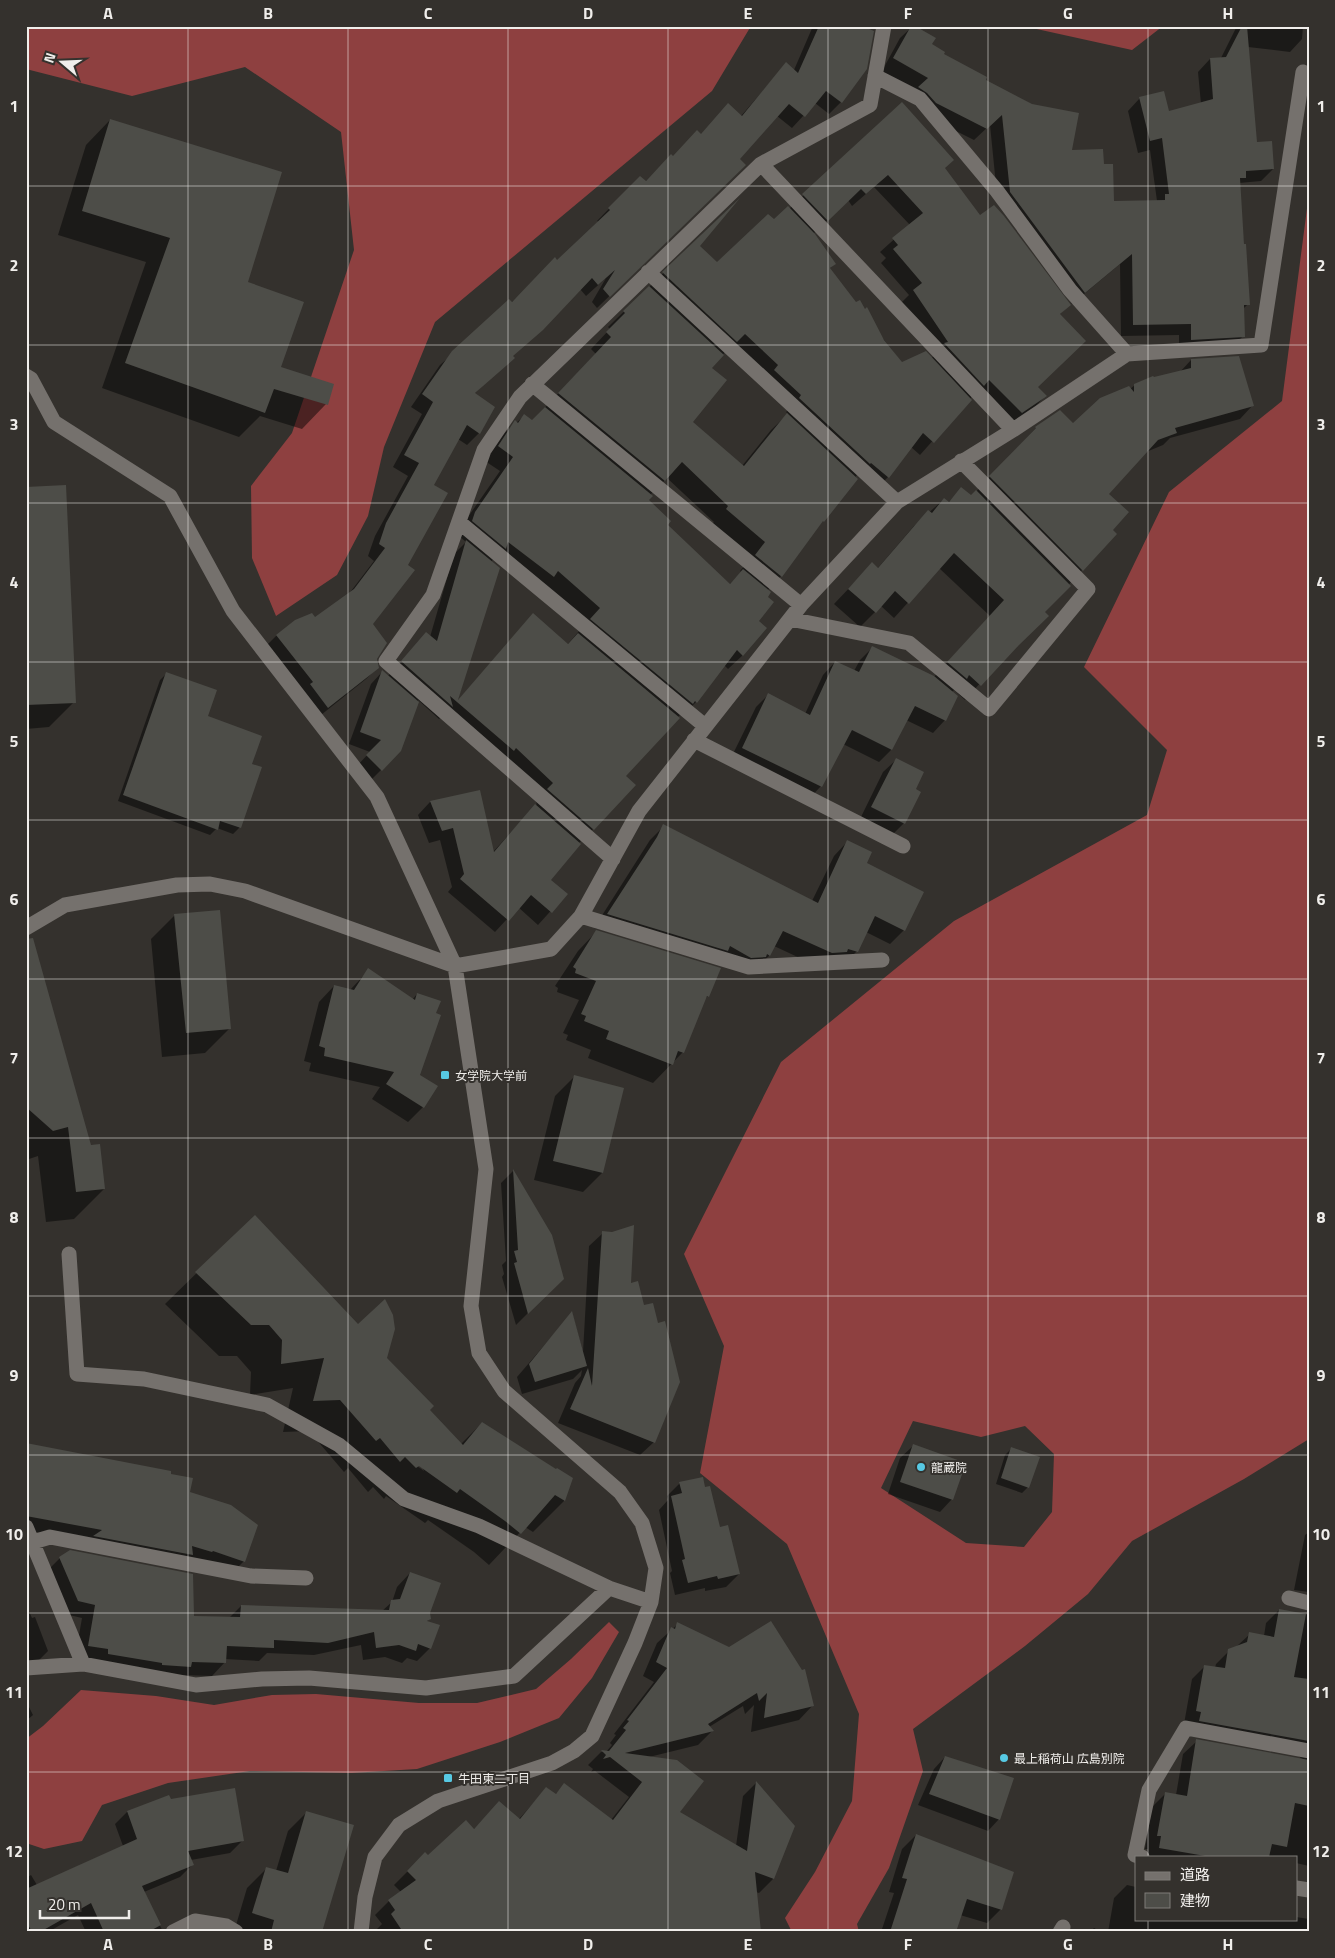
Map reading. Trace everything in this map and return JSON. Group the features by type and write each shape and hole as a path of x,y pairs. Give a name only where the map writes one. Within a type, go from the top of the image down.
{"street":[{"path":"613,859 386,661 433,595 484,450 520,397 761,164 870,105 884,26"},
{"path":"26,928 64,906 177,884 210,884 245,891 455,966 551,949 581,916 638,811 801,605 896,502 1012,430 1127,354 1261,345 1302,72"},
{"path":"875,76 920,99 997,192 1070,290 1127,354"},
{"path":"761,164 1012,430"},
{"path":"648,272 896,502"},
{"path":"26,376 32,379 54,422 170,496 233,611 377,797 455,966 486,1169 471,1306 479,1353 504,1391 620,1492 642,1523 656,1568 651,1602 635,1643 592,1736 574,1751 552,1763 438,1801 399,1825 375,1857 365,1896 362,1932"},
{"path":"532,384 801,605"},
{"path":"790,619 909,643 989,709 1088,589 961,461"},
{"path":"459,522 705,726"},
{"path":"694,740 903,846"},
{"path":"581,916 749,967 882,960"},
{"path":"69,1254 77,1374 144,1380 267,1405 339,1445 404,1499 479,1526 610,1588 651,1602"},
{"path":"26,1527 83,1664"},
{"path":"33,1542 50,1537 250,1576 306,1578"},
{"path":"26,1668 83,1664 196,1685 262,1679 309,1678 426,1688 514,1676 610,1588"},
{"path":"1288,1598 1309,1603"},
{"path":"1138,1856 1135,1855 1149,1790 1186,1728 1309,1751"},
{"path":"173,1932 195,1921 226,1926 236,1932"}],"shaded area":[{"path":"26,26 751,26 712,91 435,322 384,447 368,516 337,575 276,616 252,558 251,486 292,433 354,250 341,132 245,67 132,96 26,69"},
{"path":"1023,26 1163,26 1132,50"},
{"path":"1309,193 1309,1439 1244,1479 1132,1541 1088,1594 1025,1646 913,1729 923,1771 889,1868 857,1924 859,1932 792,1932 785,1918 815,1872 852,1801 859,1714 787,1544 700,1473 724,1346 684,1254 781,1062 954,921 1147,815 1167,750 1084,667 1169,492 1282,401","holes":["913,1421 981,1437 1025,1426 1054,1454 1052,1512 1024,1547 966,1543 881,1488"]},
{"path":"609,1622 619,1632 592,1678 559,1718 500,1742 417,1769 351,1773 250,1771 168,1783 102,1805 82,1841 44,1849 26,1843 26,1739 43,1726 81,1690 156,1696 214,1705 272,1695 316,1694 419,1703 477,1703 536,1689 571,1659"}],"building":[{"path":"819,26 862,26 874,31 867,69 842,103 826,91 805,117 789,104 740,159 746,165 610,297 603,289 615,270 598,285 592,278 543,330 513,356 515,358 475,393 495,407 480,434 467,425 434,485 448,493 408,565 415,570 373,624 387,643 377,659 379,668 328,708 310,684 313,682 276,635 295,620 312,613 315,617 354,589 385,548 379,544 386,523 419,463 404,455 433,402 422,394 452,351 509,299 512,302 555,257 557,260 610,210 608,208 640,176 646,181 697,130 701,134 728,103 742,116 786,62 798,73"},
{"path":"911,26 915,26 936,38 932,44 945,52 944,54 987,77 986,80 1032,104 1079,113 1072,150 1103,149 1104,164 1113,164 1114,201 1165,200 1165,194 1169,194 1162,138 1150,141 1139,97 1164,91 1169,111 1213,99 1210,58 1226,57 1242,26 1247,26 1257,142 1272,141 1274,169 1246,171 1246,178 1240,178 1250,305 1244,305 1245,337 1191,340 1191,324 1133,325 1132,254 1085,293 1010,192 1002,115 987,129 936,103 918,87 928,78 893,58"},
{"path":"902,102 954,160 945,168 980,215 994,205 1004,216 1071,305 1060,314 1086,341 1038,387 1047,396 1022,413 989,380 984,386 944,343 948,342 913,290 922,283 893,249 898,245 892,238 923,213 888,175 866,194 861,189 828,221 802,194"},
{"path":"110,119 282,172 248,282 304,302 281,367 334,384 328,405 274,389 265,413 125,363 170,238 82,211"},
{"path":"740,198 700,246 717,262 768,214 774,219 788,206 815,234 836,264 830,268 856,302 860,300 865,309 867,307 884,340 902,362 926,351 972,400 934,443 923,433 889,478 870,464 799,398 801,395 774,370 778,365 745,334 737,342 662,272"},
{"path":"649,286 724,355 712,368 727,380 693,422 744,466 787,413 858,479 823,521 782,577 755,555 765,542 726,509 728,506 682,462 665,481 558,393 611,337 606,332 625,313 623,311"},
{"path":"1239,356 1254,406 1175,428 1177,433 1158,440 1109,494 1129,512 1113,530 1117,534 1083,571 989,476 1035,427 1060,410 1073,423 1100,398 1129,386 1134,392 1134,384 1153,376 1191,368 1191,359"},
{"path":"545,407 653,496 649,500 671,521 668,525 730,584 743,569 771,592 768,597 774,602 759,621 767,628 743,656 737,650 697,703 695,701 693,704 590,619 600,608 558,571 554,577 508,542 506,549 472,521 475,512 513,457 498,446 515,420 518,423 524,414 532,420"},
{"path":"66,485 76,703 26,705 26,487"},
{"path":"961,487 971,495 976,490 1071,586 1045,612 1049,616 981,686 969,675 967,679 947,662 1004,600 954,553 909,604 895,591 876,613 848,589 872,562 878,568 928,510 932,513 944,498 949,502"},
{"path":"466,540 500,568 458,700 533,613 568,644 578,633 680,718 626,776 636,785 594,830 547,789 553,783 516,748 514,751 450,696 453,707 401,661 426,632 437,641"},
{"path":"872,646 934,676 958,696 946,721 915,706 892,750 852,730 822,787 742,748 768,693 810,715 835,661 859,672"},
{"path":"382,670 419,702 401,751 382,771 366,755 381,740 360,732"},
{"path":"166,672 217,690 208,716 262,736 252,764 262,767 241,828 220,821 218,830 123,795"},
{"path":"896,758 924,772 916,789 921,792 905,824 871,807"},
{"path":"480,790 494,852 535,804 581,844 551,880 568,894 552,913 531,895 509,921 460,879 464,874 453,828 442,831 430,801"},
{"path":"663,824 818,903 847,840 872,852 867,863 924,892 905,931 875,916 858,952 848,949 847,952 832,953 783,931 770,956 767,954 766,957 751,958 730,946 728,951 607,914 657,837"},
{"path":"220,910 231,1029 186,1033 174,914"},
{"path":"596,930 721,968 709,997 707,996 684,1053 678,1051 673,1065 606,1039 609,1031 584,1021 586,1016 581,1014 596,981 575,973 576,969 573,967"},
{"path":"33,938 91,1145 100,1144 105,1189 76,1192 68,1127 53,1131 26,1107 26,939"},
{"path":"368,968 415,1000 417,993 441,1001 436,1013 441,1015 420,1075 438,1086 424,1108 386,1084 394,1072 324,1056 325,1048 319,1046 334,985 354,990"},
{"path":"574,1075 624,1088 603,1173 553,1161"},
{"path":"513,1169 552,1235 564,1279 528,1314 514,1263 517,1262 514,1251 518,1250"},
{"path":"255,1215 358,1324 385,1299 393,1315 395,1329 387,1358 434,1406 430,1410 463,1445 482,1422 573,1478 565,1501 555,1495 521,1534 460,1489 457,1493 419,1466 416,1468 405,1457 400,1462 380,1438 376,1441 340,1400 313,1401 324,1358 281,1364 282,1340 269,1325 251,1325 195,1272"},
{"path":"634,1225 631,1283 638,1281 644,1305 653,1303 658,1323 665,1321 680,1382 655,1443 570,1409 588,1368 592,1386 602,1231 612,1232"},
{"path":"572,1311 587,1366 535,1382 529,1364"},
{"path":"26,1443 171,1471 171,1474 193,1478 190,1492 231,1505 258,1525 245,1562 192,1546 193,1555 93,1536 102,1530 26,1516"},
{"path":"913,1444 966,1463 953,1500 900,1482"},
{"path":"1011,1447 1040,1457 1029,1488 1001,1478"},
{"path":"703,1477 705,1487 710,1486 720,1527 728,1525 740,1574 718,1579 717,1576 688,1583 682,1560 685,1559 671,1496 682,1493 679,1482"},
{"path":"70,1550 193,1574 194,1616 240,1617 241,1605 389,1610 391,1600 400,1599 410,1572 441,1583 430,1613 431,1619 427,1621 440,1625 431,1649 418,1644 416,1651 399,1645 376,1648 374,1632 328,1643 274,1640 274,1648 227,1646 226,1663 192,1662 191,1667 162,1665 162,1663 108,1654 108,1649 88,1646 95,1605 78,1601 59,1557"},
{"path":"1279,1609 1306,1614 1294,1677 1309,1679 1309,1741 1199,1721 1201,1712 1196,1711 1204,1665 1225,1668 1228,1649 1247,1642 1249,1632 1274,1637"},
{"path":"771,1621 802,1670 805,1669 814,1706 764,1718 767,1693 759,1701 757,1693 708,1724 714,1731 625,1753 677,1760 704,1781 680,1812 747,1851 756,1781 795,1826 774,1879 755,1872 761,1932 403,1932 391,1914 395,1910 388,1900 416,1880 407,1871 425,1852 428,1855 466,1820 474,1829 499,1801 520,1819 546,1787 556,1794 564,1783 613,1820 642,1782 610,1757 603,1759 606,1755 601,1750 609,1751 626,1730 623,1728 629,1721 627,1720 667,1668 656,1662 671,1627 675,1629 677,1622 729,1647"},
{"path":"1196,1739 1309,1760 1309,1806 1295,1803 1287,1847 1272,1844 1269,1856 1205,1856 1159,1848 1161,1836 1157,1836 1165,1792 1187,1796"},
{"path":"945,1756 1014,1778 1000,1820 929,1794"},
{"path":"235,1788 244,1841 188,1851 194,1865 142,1886 161,1925 148,1932 104,1932 91,1903 40,1932 32,1932 26,1921 26,1889 137,1839 127,1811 169,1795 171,1799"},
{"path":"306,1811 354,1825 322,1932 271,1932 274,1920 252,1913 266,1867 288,1873"},
{"path":"916,1834 1014,1872 1002,1910 967,1899 956,1932 890,1932 907,1879 902,1878"}],"place":[{"name":"女学院大学前","path":"445,1075"},
{"name":"龍蔵院","path":"921,1467"},
{"name":"最上稲荷山 広島別院","path":"1004,1758"},
{"name":"牛田東二丁目","path":"448,1778"}]}
